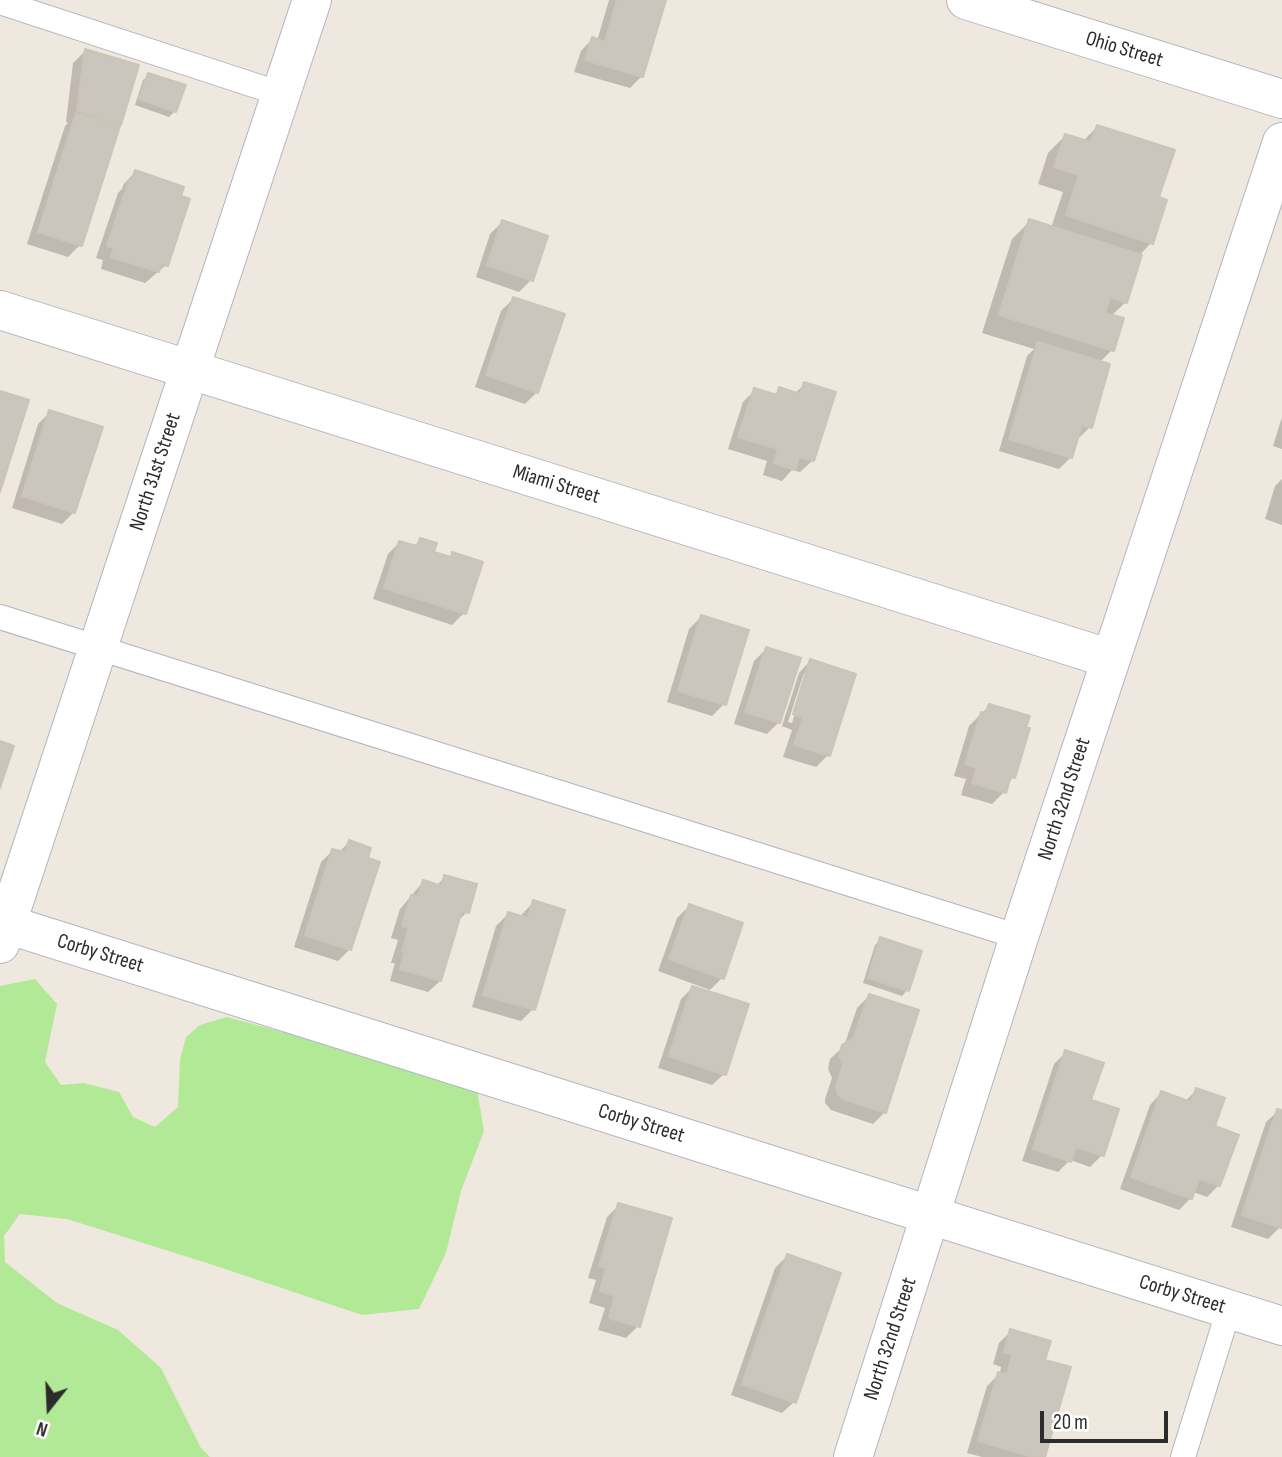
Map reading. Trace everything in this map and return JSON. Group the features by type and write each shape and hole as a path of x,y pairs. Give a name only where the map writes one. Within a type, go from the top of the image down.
{"street":[{"name":"North 31st Street","path":"2,930 99,648 312,0"},
{"name":"Ohio Street","path":"966,0 1282,99"},
{"name":"North 32nd Street","path":"853,1457 1020,937 1282,142"},
{"name":"Miami Street","path":"0,310 1111,659"},
{"name":"Corby Street","path":"2,930 1282,1326"}],"lane":[{"path":"0,2 281,93"},
{"path":"0,617 1020,937"},
{"path":"1183,1457 1229,1310"}],"green space":[{"path":"35,979 57,1004 45,1062 61,1085 84,1083 119,1092 133,1117 155,1127 178,1107 180,1060 186,1037 200,1025 227,1017 476,1084 484,1131 461,1191 446,1253 419,1309 362,1315 67,1219 20,1214 4,1236 5,1262 57,1303 118,1330 161,1368 201,1448 210,1457 0,1457 0,986"}],"building":[{"path":"617,0 666,0 643,77 585,60 592,37 605,42"},
{"path":"85,49 139,65 121,125 77,110"},
{"path":"148,73 186,85 176,112 139,99"},
{"path":"76,113 120,126 82,246 38,232"},
{"path":"1097,125 1175,150 1159,197 1167,200 1153,244 1066,215 1079,175 1054,167 1065,134 1091,142"},
{"path":"135,170 184,187 181,196 190,199 168,266 161,264 159,272 111,257 114,248 107,246 129,180 132,180"},
{"path":"1029,219 1142,255 1127,303 1110,297 1105,313 1124,318 1114,351 999,315"},
{"path":"502,220 548,236 533,281 487,265"},
{"path":"513,297 565,314 538,393 486,375"},
{"path":"1038,342 1110,364 1092,428 1082,425 1072,458 1009,439"},
{"path":"804,382 836,392 814,461 799,457 795,470 774,463 778,449 738,437 754,388 777,395 779,387 800,394"},
{"path":"0,391 29,400 0,492"},
{"path":"49,410 103,427 75,513 22,496"},
{"path":"420,538 437,543 434,552 451,557 452,552 483,562 466,614 384,588 399,541 417,546"},
{"path":"701,615 749,630 726,705 678,691"},
{"path":"766,647 801,658 780,723 745,712"},
{"path":"810,659 856,674 830,756 794,745 803,718 793,714"},
{"path":"989,704 1030,716 1026,728 1030,728 1015,778 1011,776 1006,793 972,783 977,768 965,764 981,712 985,714"},
{"path":"0,741 14,746 0,788"},
{"path":"349,840 371,848 368,858 380,862 351,950 305,935 332,849 345,852"},
{"path":"444,875 477,884 469,913 462,911 441,981 400,969 409,928 402,926 411,895 418,896 423,880 442,886"},
{"path":"533,900 565,910 535,1010 483,995 508,912 528,918"},
{"path":"689,904 743,923 724,979 669,959"},
{"path":"880,937 922,951 909,991 868,978"},
{"path":"692,986 749,1004 726,1075 669,1056"},
{"path":"869,994 919,1010 886,1113 843,1099 836,1086 843,1065 839,1056 842,1045 853,1039"},
{"path":"1065,1050 1104,1063 1091,1100 1119,1109 1104,1156 1076,1147 1071,1162 1033,1149"},
{"path":"1196,1088 1225,1098 1215,1126 1239,1135 1220,1186 1199,1179 1192,1199 1131,1177 1161,1091 1191,1102"},
{"path":"1277,1109 1282,1110 1282,1228 1242,1215"},
{"path":"618,1203 672,1218 640,1327 609,1318 615,1296 600,1291 606,1268 599,1266"},
{"path":"787,1254 841,1273 796,1403 742,1384"},
{"path":"1010,1329 1051,1341 1045,1360 1071,1367 1045,1457 1033,1457 978,1441 998,1372 1007,1374 1012,1355 1004,1352"}]}
